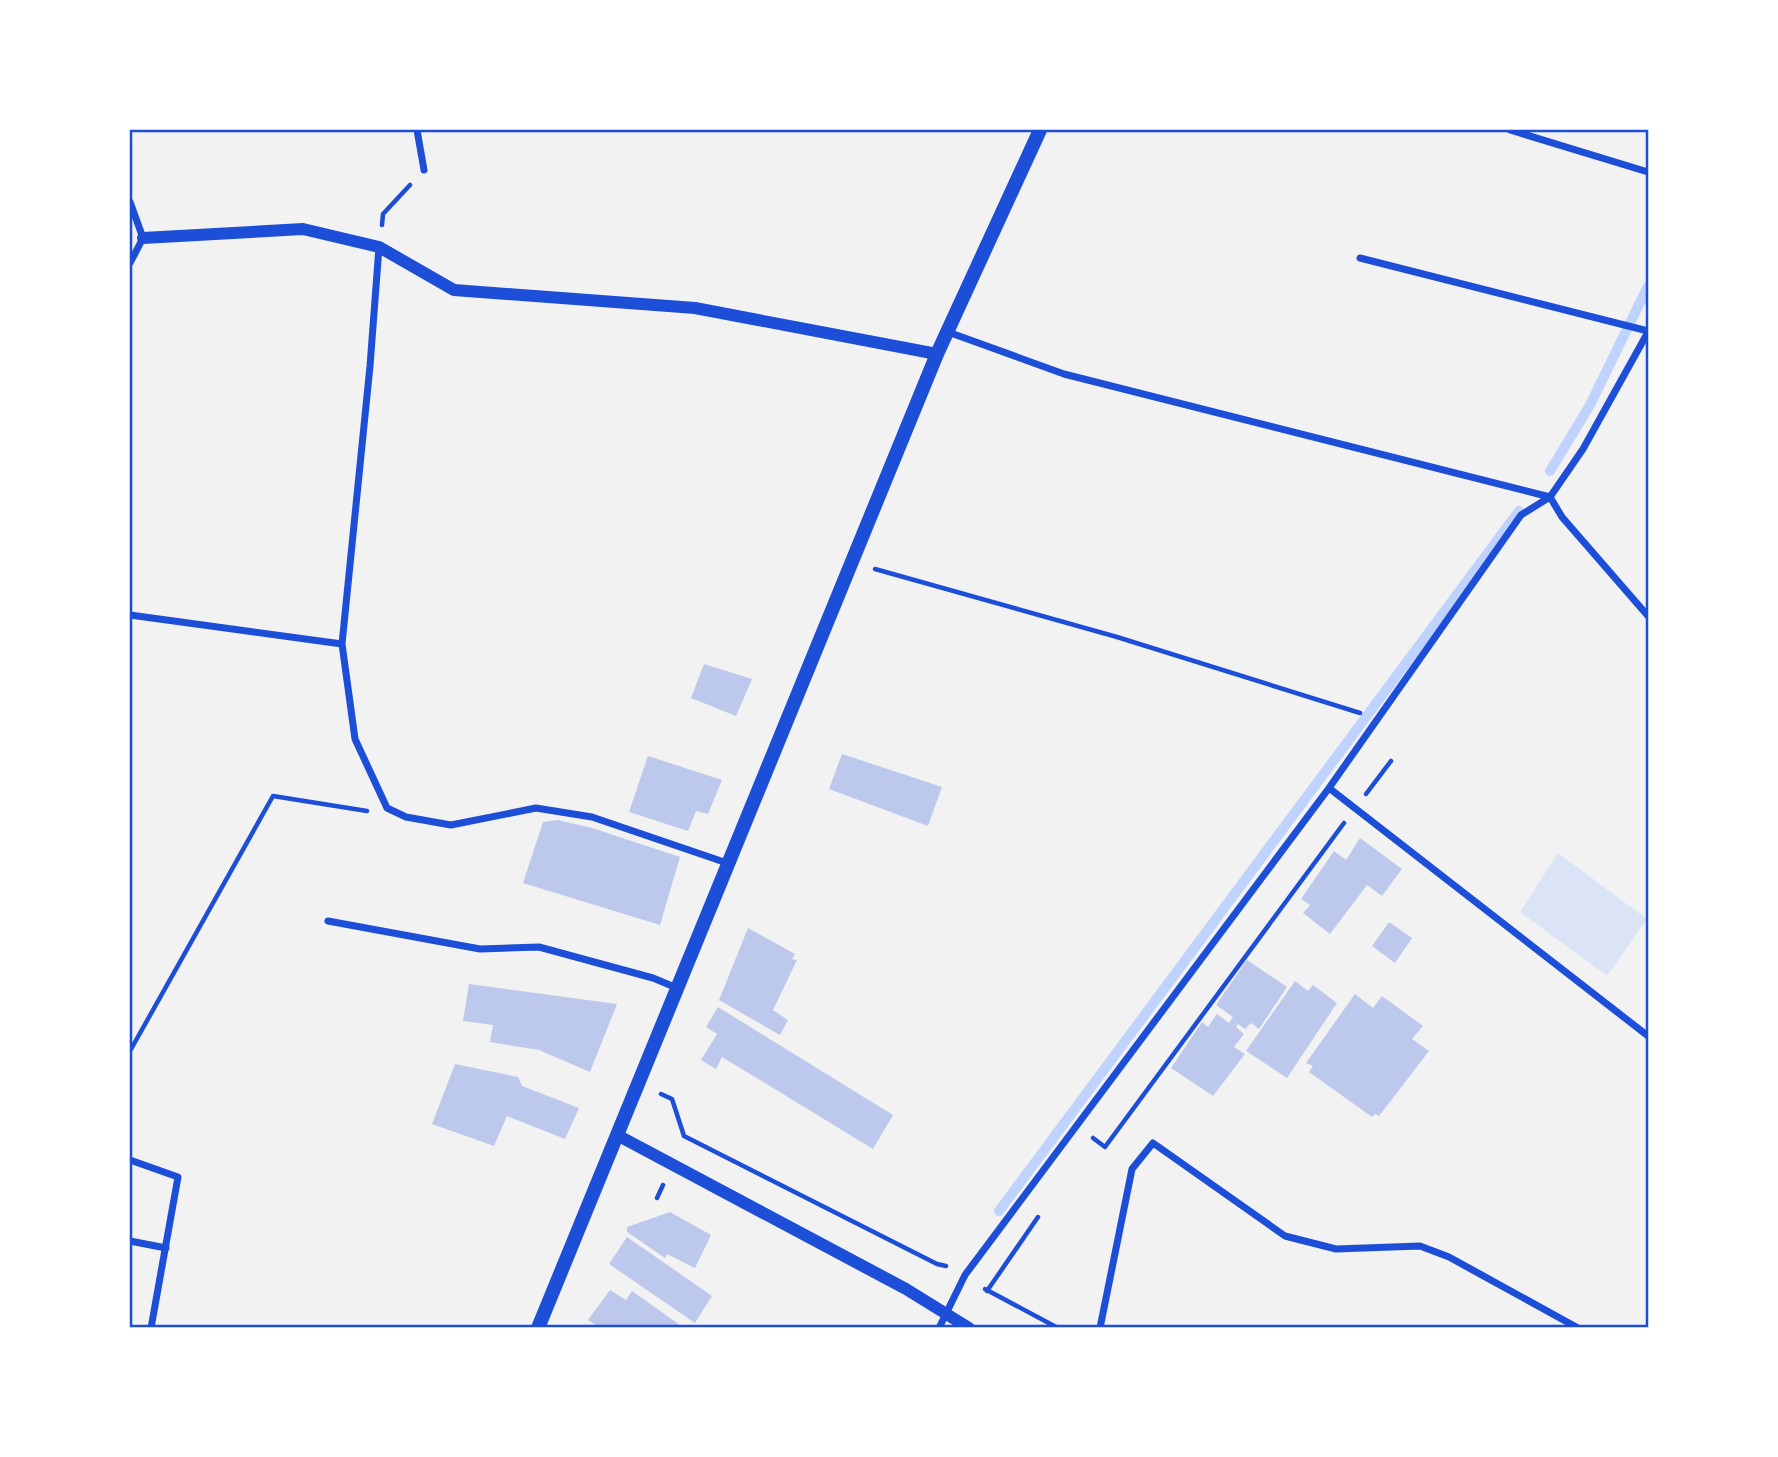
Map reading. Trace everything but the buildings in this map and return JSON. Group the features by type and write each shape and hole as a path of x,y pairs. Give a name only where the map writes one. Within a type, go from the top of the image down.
{"main road":[{"path":"537,1328 937,354 1040,130"}],"street":[{"path":"417,130 424,170"},
{"path":"1510,130 1648,172"},
{"path":"130,202 143,238 130,263"},
{"path":"143,238 303,229 379,247 454,290 695,309 937,354"},
{"path":"379,247 342,644 355,739 387,808 406,817 451,825 536,808 592,817 727,863"},
{"path":"939,1328 965,1275 1380,719 1521,515 1550,497 1583,449 1646,331 1360,258"},
{"path":"947,332 1064,374 1550,497 1562,517 1648,616"},
{"path":"130,615 342,644"},
{"path":"1329,788 1648,1036"},
{"path":"328,921 480,949 539,947 653,978 677,988"},
{"path":"617,1135 894,1282 969,1328"},
{"path":"1100,1328 1132,1169 1153,1143 1285,1236 1336,1249 1420,1245 1449,1257 1578,1328"},
{"path":"130,1160 178,1177 151,1328"},
{"path":"130,1241 166,1248"}],"path":[{"path":"379,247 383,214 424,170"},
{"path":"850,563 1117,637 1380,719"},
{"path":"1085,1149 1093,1138 1105,1147 1391,761"},
{"path":"130,1051 273,796 379,813"},
{"path":"637,1084 672,1099 684,1136 937,1265 953,1268"},
{"path":"987,1291 1040,1214"},
{"path":"977,1281 987,1291 1058,1328"}],"shaded area":[{"path":"1558,853 1647,919 1607,976 1520,912"}],"waterway":[{"path":"1550,471 1590,405 1648,286"},
{"path":"999,1211 1519,511"}]}
